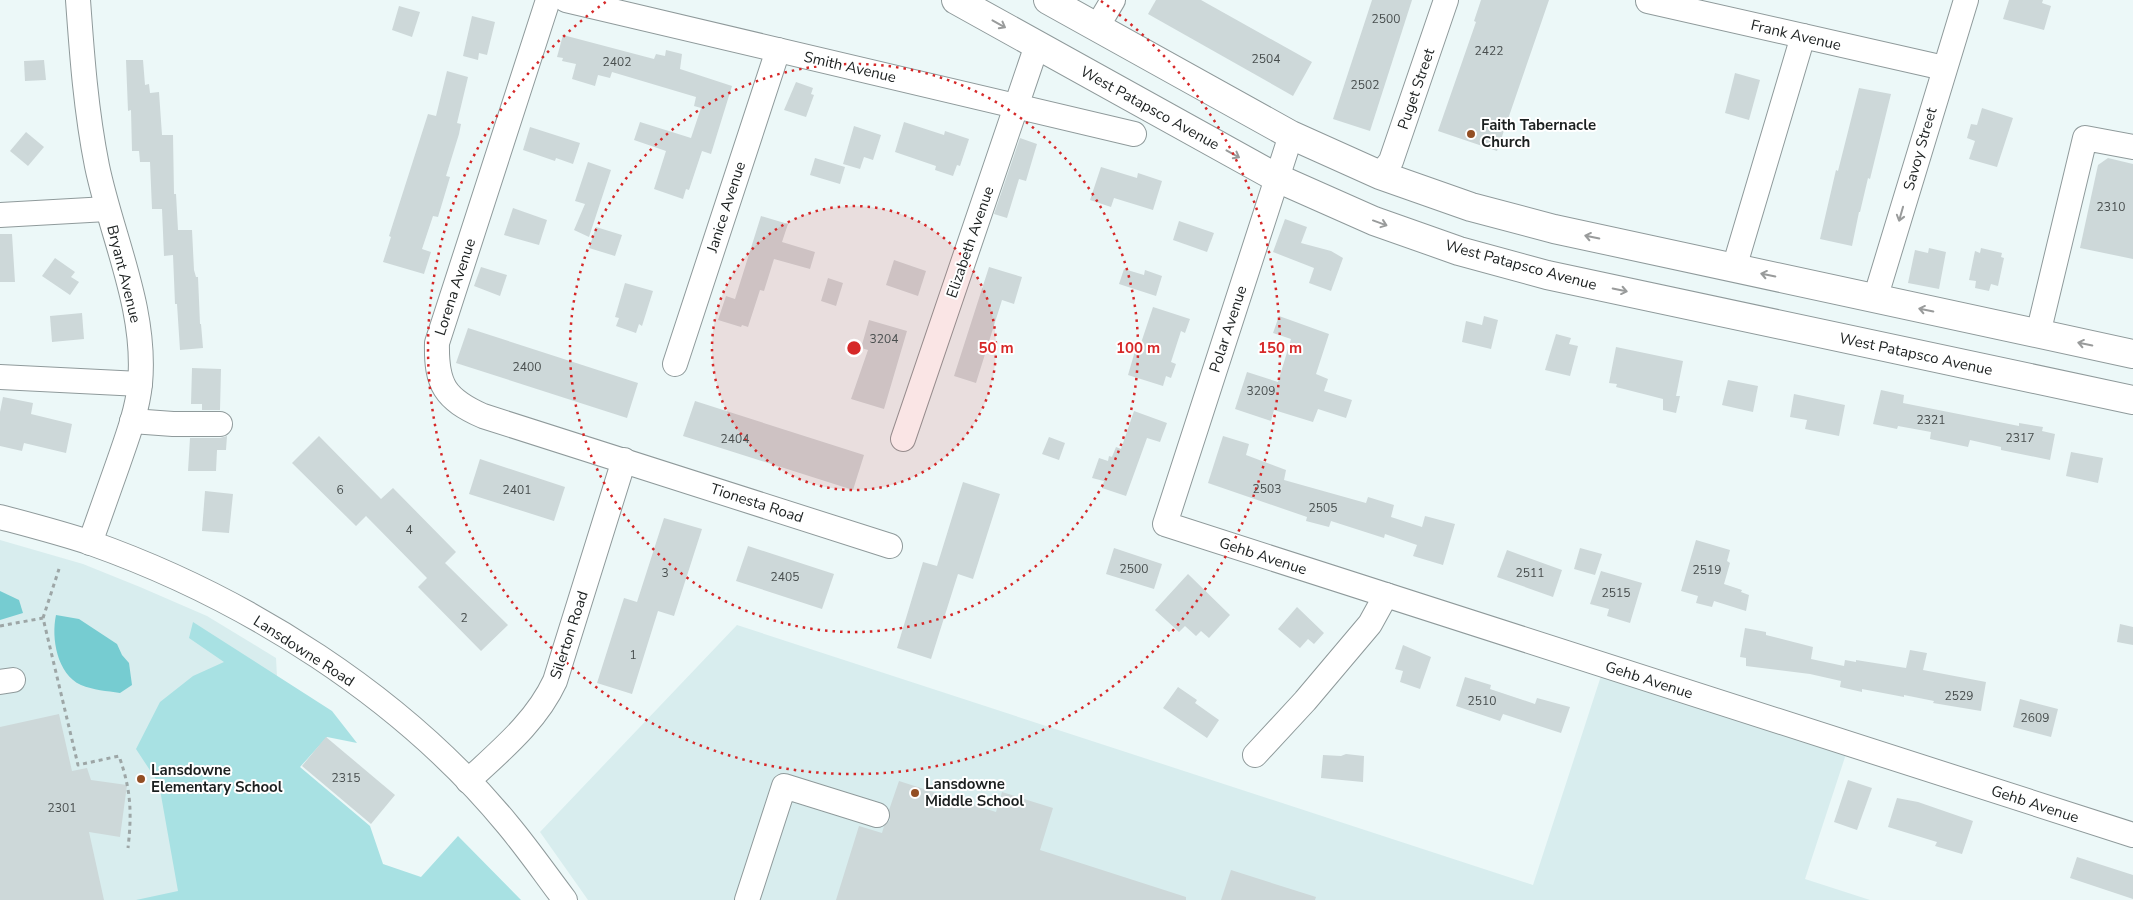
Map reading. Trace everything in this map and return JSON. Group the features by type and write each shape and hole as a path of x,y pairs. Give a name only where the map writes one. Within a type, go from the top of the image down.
{"main road":[{"name":"West Patapsco Avenue","path":"956,0 1277,178 1374,221 1460,251 1547,275 2133,400"},
{"path":"1048,0 1291,135 1380,175 1471,207 1554,229 2133,354"}],"street":[{"name":"Bryant Avenue","path":"78,0 84,81 97,166 107,209 134,302 139,332 140,384 132,421 90,543"},
{"name":"Lorena Avenue","path":"548,0 449,304 438,344 437,362 441,379 450,396 462,406 482,416 624,460"},
{"name":"Smith Avenue","path":"566,0 1134,134"},
{"path":"1097,27 1112,0"},
{"name":"Puget Street","path":"1380,175 1391,161 1446,0"},
{"name":"Frank Avenue","path":"1648,0 1944,68"},
{"name":"Savoy Street","path":"1875,299 1966,0"},
{"path":"1734,268 1803,36"},
{"name":"Elizabeth Avenue","path":"903,439 1037,45"},
{"name":"Janice Avenue","path":"675,364 778,50"},
{"name":"Polar Avenue","path":"1165,524 1291,135"},
{"path":"2038,334 2085,138 2133,147"},
{"path":"0,215 107,209"},
{"path":"0,377 140,384"},
{"path":"132,421 173,424 220,424"},
{"name":"Tionesta Road","path":"624,460 890,546"},
{"name":"Silerton Road","path":"468,781 512,740 546,701 555,681 624,460"},
{"name":"Lansdowne Road","path":"0,517 90,543 147,565 207,592 338,669 432,746 468,781 508,824 564,900"},
{"name":"Gehb Avenue","path":"1165,524 2133,835"},
{"path":"1255,756 1305,701 1370,624 1386,595"},
{"path":"747,900 784,786 877,815"}],"path":[{"path":"59,569 43,618 78,765 119,756 128,782 132,816 128,848"},
{"path":"0,626 43,618"}],"shaded area":[{"name":"Lansdowne Elementary School","path":"0,540 83,564 140,587 207,616 276,658 289,900 0,900"},
{"path":"0,591 19,600 23,613 0,620"},
{"path":"56,615 79,619 117,644 122,655 129,663 132,685 120,693 90,688 73,680 61,664 55,644"},
{"path":"193,622 332,711 357,743 327,737 300,767 370,826 383,864 421,877 458,836 521,900 136,900 178,891 159,784 136,749 160,702 193,676 224,662 189,638"},
{"name":"Lansdowne Middle School","path":"737,625 1533,885 1601,676 1846,754 1805,879 1870,900 588,900 540,832"}],"building":[{"path":"1156,0 1201,0 1312,62 1293,96 1148,14"},
{"path":"1372,0 1412,0 1370,131 1333,119"},
{"path":"1481,0 1549,0 1497,151 1438,131 1476,22 1474,21"},
{"path":"2009,0 2043,0 2042,3 2051,6 2044,30 2003,19"},
{"path":"399,6 420,12 412,37 392,30"},
{"path":"472,16 495,22 487,55 479,53 478,60 463,56"},
{"path":"563,35 654,59 656,54 665,56 666,50 682,54 680,69 732,86 711,154 702,151 689,190 686,189 683,199 654,189 666,151 634,140 640,122 691,138 701,108 694,106 696,97 612,72 610,78 598,75 595,86 572,79 576,64 562,61 563,58 557,57"},
{"path":"44,60 46,80 25,81 24,61"},
{"path":"126,60 143,60 145,85 149,84 150,93 159,92 162,135 173,135 174,194 176,194 178,230 192,230 194,270 196,277 198,277 203,348 180,350 177,304 175,304 173,255 164,256 162,209 152,209 150,162 140,162 139,151 132,151 131,110 128,111"},
{"path":"447,71 468,77 457,123 461,124 459,134 446,176 450,177 438,217 433,216 422,249 431,252 424,274 383,262 391,237 389,236 428,114 436,116"},
{"path":"1735,73 1760,80 1749,120 1725,113"},
{"path":"796,82 813,88 811,94 814,95 806,117 784,110"},
{"path":"1859,88 1891,94 1870,179 1868,178 1859,212 1852,246 1820,239 1836,170 1838,171"},
{"path":"1982,108 2013,118 1997,167 1969,159 1975,141 1967,138 1971,124 1977,125"},
{"path":"904,122 944,135 945,131 969,139 960,166 957,165 953,176 935,170 936,166 895,152"},
{"path":"854,126 881,135 873,160 864,157 860,169 843,164"},
{"path":"530,127 580,143 573,164 556,158 555,161 523,150"},
{"path":"26,132 44,147 28,166 10,151"},
{"path":"1020,138 1037,144 1026,181 1019,179 1007,218 994,214"},
{"path":"815,158 845,167 840,184 810,175"},
{"path":"2108,158 2133,164 2133,259 2080,248 2098,165"},
{"path":"588,162 611,170 589,237 574,230 585,204 575,201"},
{"path":"1101,167 1137,178 1138,173 1162,181 1153,210 1114,198 1111,207 1090,200"},
{"path":"513,208 547,220 539,245 504,235"},
{"path":"761,216 788,224 782,242 815,252 810,269 774,259 764,291 760,290 748,327 742,325 741,327 718,320 726,296 735,299"},
{"path":"1285,219 1307,227 1301,243 1331,251 1343,258 1331,291 1309,283 1314,268 1273,252"},
{"path":"1179,221 1214,233 1207,252 1173,240"},
{"path":"596,227 622,235 615,256 589,248"},
{"path":"0,234 12,234 15,282 0,282"},
{"path":"1929,248 1946,252 1939,289 1908,283 1915,250 1928,253"},
{"path":"1981,248 2002,253 2001,257 2004,258 1998,286 1991,284 1989,291 1975,288 1976,281 1969,280 1975,251 1980,253"},
{"path":"55,258 75,272 71,277 79,282 70,295 42,276"},
{"path":"894,260 926,271 918,296 886,285"},
{"path":"481,267 507,275 500,296 474,286"},
{"path":"989,267 1022,277 1014,304 1002,300 976,383 954,376"},
{"path":"1124,269 1144,275 1145,270 1162,276 1156,296 1119,284"},
{"path":"828,278 843,283 836,306 821,301"},
{"path":"625,283 653,291 642,326 639,324 636,333 616,326 619,318 615,317"},
{"path":"1153,307 1190,319 1185,333 1181,331 1171,362 1176,364 1171,378 1166,376 1163,386 1128,375 1135,351 1138,352"},
{"path":"82,313 84,339 52,342 50,316"},
{"path":"1279,316 1329,334 1316,374 1328,379 1324,391 1352,400 1346,418 1318,409 1313,422 1274,410 1271,421 1235,409 1247,372 1278,382 1291,339 1273,333"},
{"path":"1484,316 1498,320 1491,349 1462,342 1466,321 1482,325"},
{"path":"869,320 907,331 884,409 851,399 868,350 861,348"},
{"path":"468,328 638,383 627,418 456,363"},
{"path":"1556,334 1571,338 1569,344 1578,346 1570,376 1545,370"},
{"path":"1616,347 1683,361 1676,396 1680,396 1676,413 1663,410 1663,399 1616,387 1617,384 1609,383"},
{"path":"192,368 221,369 220,410 202,410 202,404 191,404"},
{"path":"1728,380 1758,386 1753,412 1722,405"},
{"path":"1881,390 1904,395 1903,403 2019,426 2019,423 2043,427 2042,431 2055,434 2050,460 2001,450 2001,447 1970,440 1968,447 1930,439 1931,432 1898,426 1897,429 1873,424"},
{"path":"1794,394 1845,405 1839,436 1805,429 1807,420 1790,417"},
{"path":"3,397 33,403 31,414 72,424 66,453 24,443 22,451 0,446 0,412"},
{"path":"695,401 864,455 853,490 683,436"},
{"path":"1134,411 1167,423 1160,442 1147,438 1126,496 1102,488 1104,481 1092,478 1099,458 1108,461 1109,456 1112,457 1116,447 1121,449"},
{"path":"227,436 226,450 217,450 216,471 188,471 190,438 220,438"},
{"path":"319,436 381,499 393,488 456,552 445,563 508,625 481,651 418,587 427,578 366,516 356,526 292,463"},
{"path":"1223,436 1249,444 1246,455 1286,470 1284,480 1366,503 1368,497 1394,505 1391,517 1422,527 1425,516 1455,524 1443,565 1413,556 1417,545 1385,534 1384,538 1331,521 1329,527 1306,521 1307,517 1208,483"},
{"path":"1049,437 1065,443 1059,460 1042,454"},
{"path":"2071,452 2103,458 2098,483 2066,476"},
{"path":"480,459 565,487 554,521 469,494"},
{"path":"963,482 1000,494 973,579 958,574 931,659 897,648 923,562 937,566"},
{"path":"205,491 233,494 229,533 202,531"},
{"path":"664,518 702,529 674,616 658,611 632,694 597,683 624,598 637,602"},
{"path":"1696,540 1730,550 1727,561 1730,563 1724,584 1742,590 1741,592 1749,595 1746,611 1714,601 1712,607 1696,603 1698,596 1681,591"},
{"path":"748,546 834,574 822,609 736,581"},
{"path":"1114,548 1162,564 1154,589 1106,574"},
{"path":"1580,548 1602,554 1595,575 1574,569"},
{"path":"1507,550 1562,570 1553,597 1497,577"},
{"path":"1601,571 1642,583 1630,623 1607,616 1609,609 1590,604"},
{"path":"1188,574 1230,615 1209,638 1201,631 1196,636 1185,626 1179,632 1155,610"},
{"path":"1297,607 1324,633 1314,644 1308,639 1300,648 1278,629"},
{"path":"2120,624 2133,627 2133,645 2117,642"},
{"path":"1745,628 1766,632 1766,635 1813,647 1811,659 1844,666 1845,660 1856,662 1856,660 1906,668 1910,650 1927,653 1923,670 1986,682 1981,711 1933,703 1934,701 1904,695 1904,697 1862,689 1862,692 1840,687 1841,681 1810,674 1746,666 1746,658 1740,657"},
{"path":"1403,645 1431,657 1420,689 1400,682 1403,671 1395,669"},
{"path":"1465,677 1491,685 1490,689 1535,704 1537,698 1570,707 1561,733 1503,714 1500,721 1456,706"},
{"path":"1178,687 1197,700 1195,703 1219,720 1207,738 1163,708"},
{"path":"2020,699 2058,709 2051,737 2013,727"},
{"path":"59,714 72,771 87,768 91,780 127,785 120,837 89,832 104,900 0,900 0,727"},
{"path":"326,737 395,795 371,824 302,766"},
{"path":"1346,754 1364,756 1363,782 1321,778 1323,755 1341,756"},
{"path":"1848,780 1872,788 1857,830 1834,822"},
{"path":"899,781 996,812 1002,792 1053,808 1040,850 1186,897 1186,900 836,900 859,826 882,833 884,826 890,820 889,810"},
{"path":"1897,798 1918,802 1973,821 1962,854 1935,846 1937,842 1888,827"},
{"path":"2077,857 2133,875 2133,899 2070,878"},
{"path":"1231,870 1316,897 1315,900 1221,900"}],"place":[{"name":"Faith Tabernacle Church","path":"1471,134"},
{"name":"Lansdowne Elementary School","path":"141,779"},
{"name":"Lansdowne Middle School","path":"915,793"}]}
